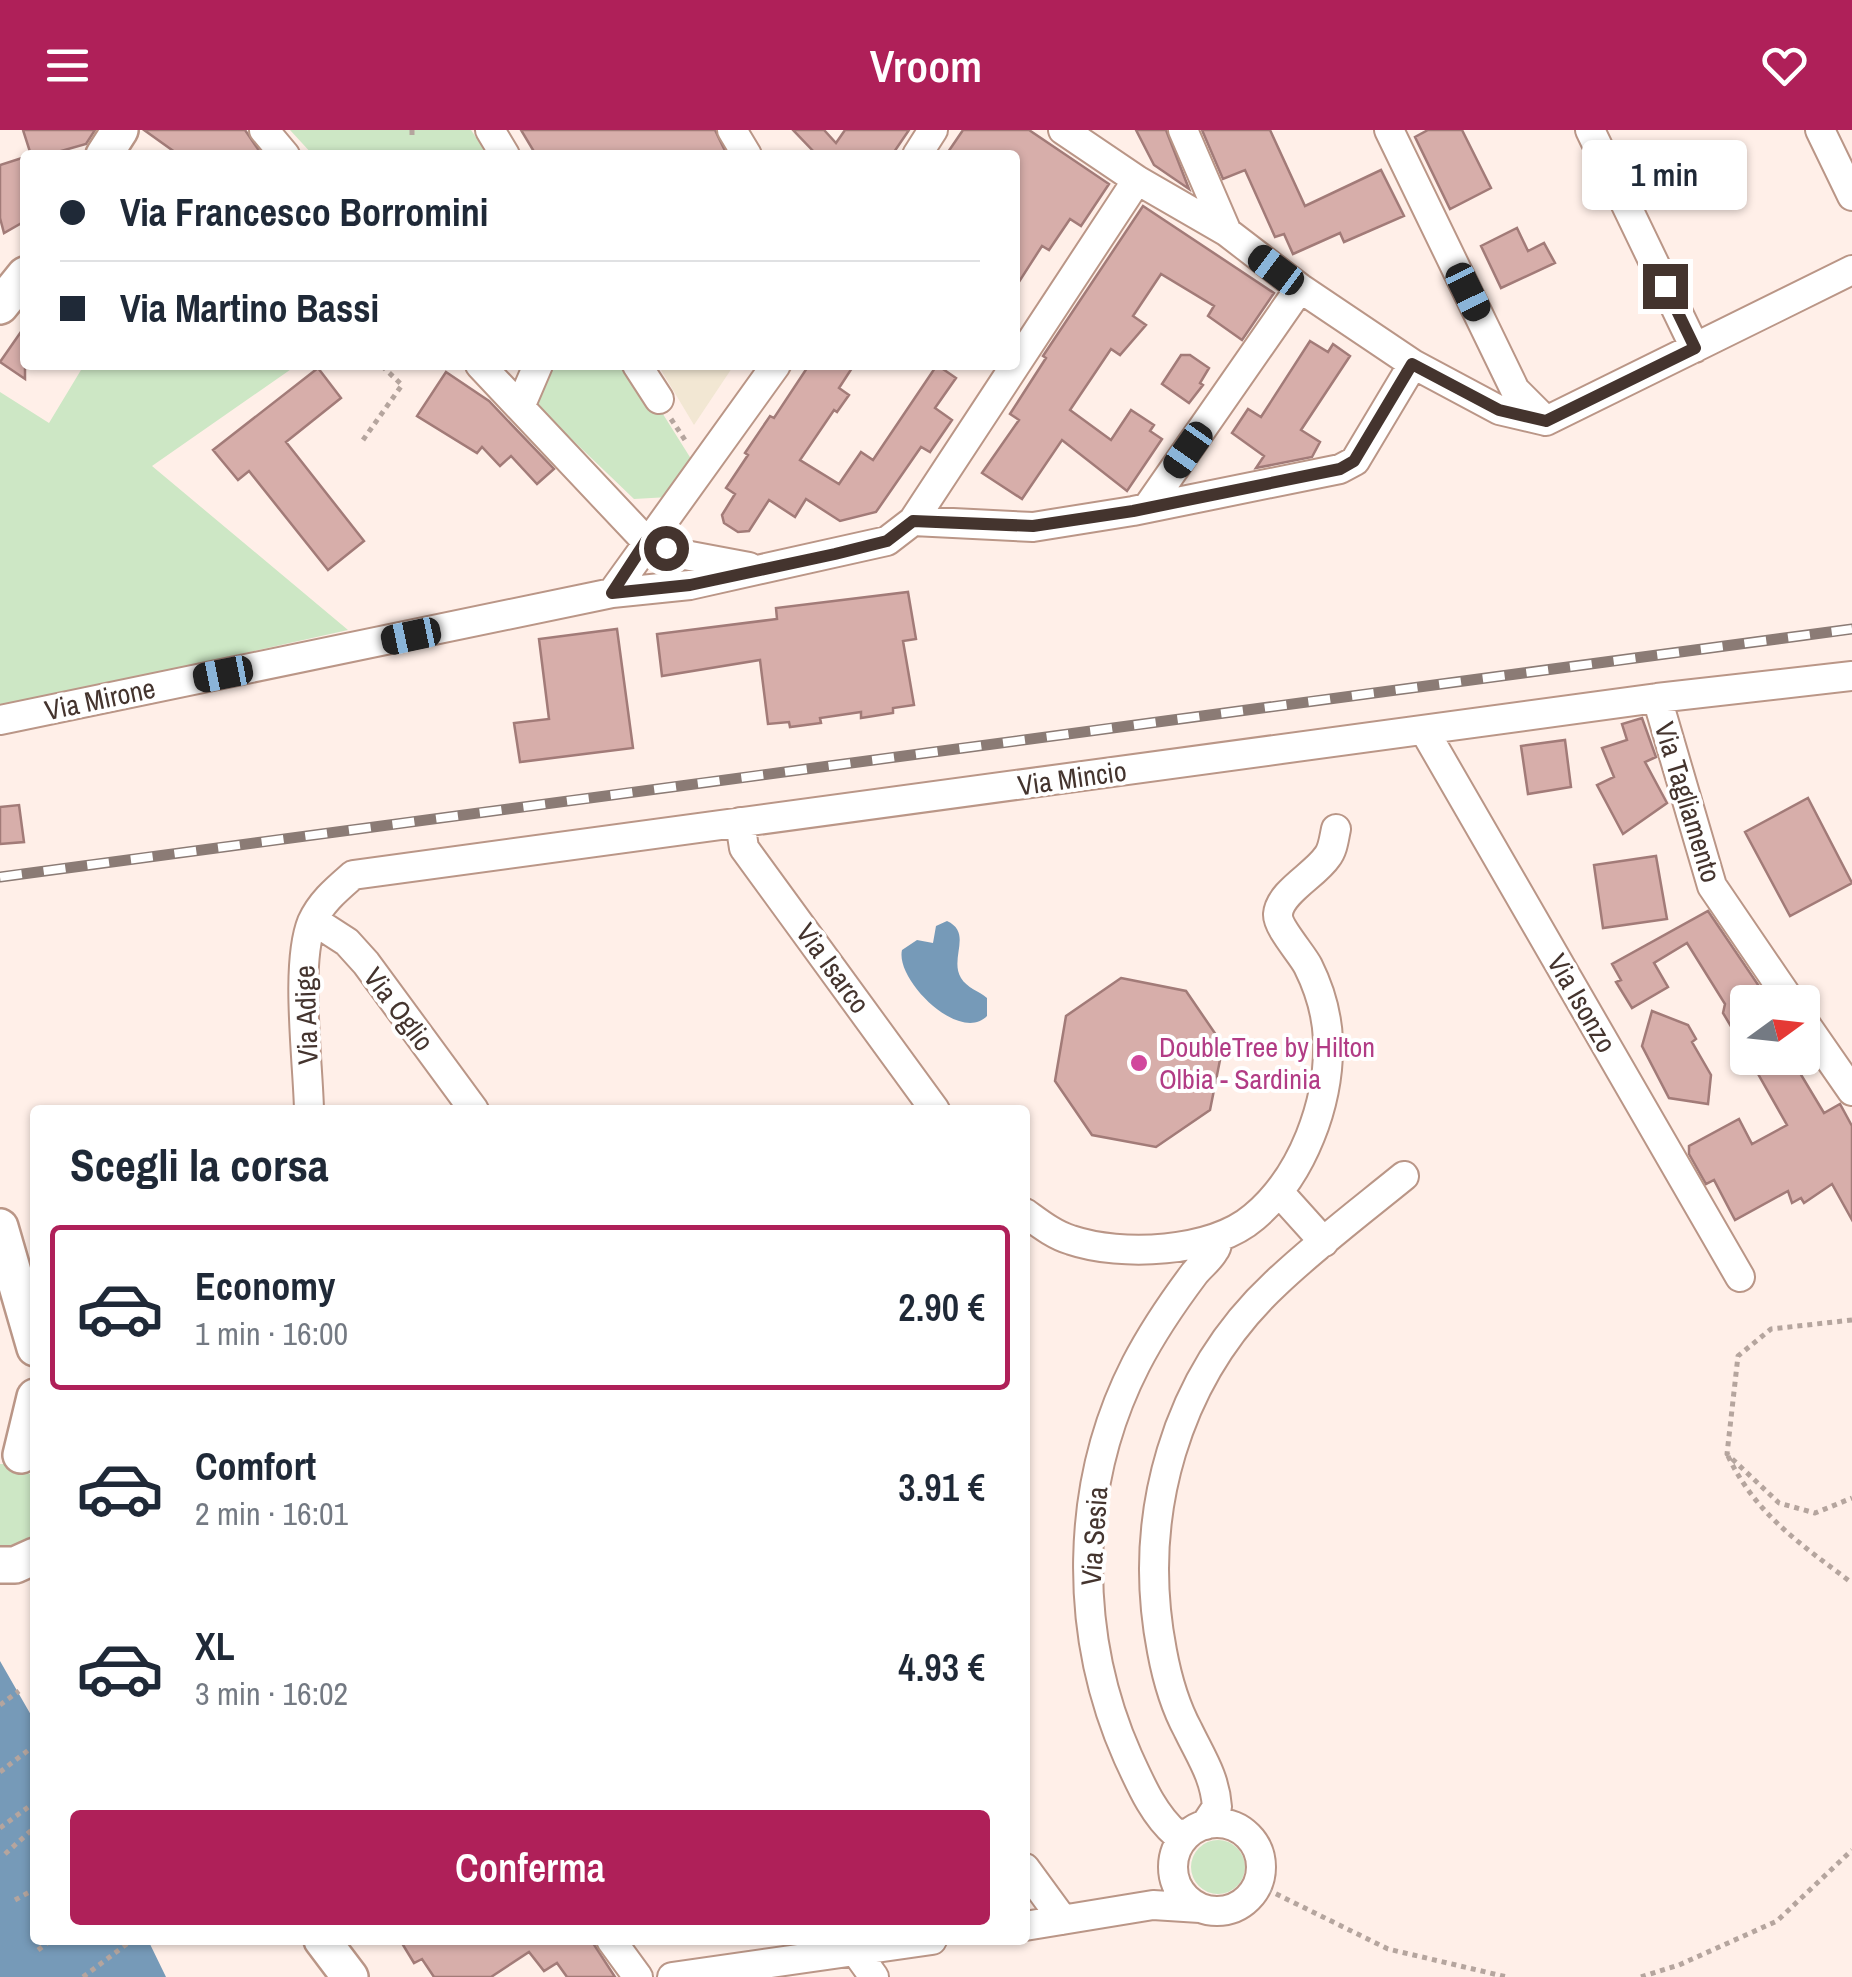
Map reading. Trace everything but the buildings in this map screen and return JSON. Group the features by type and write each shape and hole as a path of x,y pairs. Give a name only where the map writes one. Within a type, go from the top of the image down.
{"main road":[{"path":"0,306 20,281"},
{"path":"0,1228 30,1331"},
{"path":"19,1456 30,1415"},
{"path":"326,1945 350,1977"}],"street":[{"path":"264,130 281,150"},
{"path":"1064,130 1137,180 1226,232 1412,364 1499,410 1546,421 1852,270"},
{"path":"1183,130 1226,232"},
{"path":"1389,130 1515,390 1546,421"},
{"path":"1590,130 1695,348"},
{"path":"1820,130 1852,196"},
{"path":"1020,358 1137,180"},
{"path":"1147,508 1300,288"},
{"path":"913,521 1033,526 1147,508 1340,469 1354,461 1412,364"},
{"path":"485,370 646,541 685,555 757,569"},
{"path":"520,407 536,370"},
{"path":"640,370 659,399"},
{"path":"612,593 772,370"},
{"path":"913,521 1012,370"},
{"name":"Via Mirone","path":"0,720 612,593 690,585 887,541 913,521"},
{"name":"Via Mincio","path":"313,920 328,896 353,875 1656,698 1852,676"},
{"name":"Via Tagliamento","path":"1656,698 1712,886 1779,985"},
{"name":"Via Isonzo","path":"1424,730 1740,1276"},
{"name":"Via Isarco","path":"740,822 744,848 932,1105"},
{"path":"1030,1216 1069,1240 1106,1248 1147,1250 1218,1237 1252,1220 1279,1192 1315,1124 1324,1091 1328,1038 1322,1000 1308,965 1280,923 1278,913 1284,900 1330,855 1336,828"},
{"name":"Via Adige","path":"310,1105 304,953 313,920"},
{"name":"Via Oglio","path":"313,920 348,942 366,963 470,1105"},
{"path":"1820,1045 1852,1092"},
{"path":"1200,1908 1179,1890 1174,1862 1176,1852 1217,1807 1213,1778 1173,1695 1157,1624 1153,1580 1162,1487 1184,1413 1222,1346 1275,1284 1404,1176"},
{"path":"1279,1192 1324,1242"},
{"name":"Via Sesia","path":"1197,1829 1176,1834 1162,1822 1135,1772 1113,1718 1090,1618 1087,1553 1092,1499 1114,1412 1147,1346 1196,1271 1217,1249 1218,1237"},
{"path":"1030,1925 1153,1905 1214,1912 1240,1906 1258,1885 1261,1871 1255,1844 1233,1826 1197,1829"},
{"path":"1118,1910 1155,1886 1174,1862"},
{"path":"1030,1875 1063,1920"},
{"path":"615,1945 638,1977"},
{"path":"672,1977 889,1945"},
{"path":"854,1949 874,1977"}],"path":[{"path":"364,440 402,385 386,370"},
{"path":"659,399 702,467"},
{"path":"1852,1320 1770,1329 1738,1356 1726,1454 1742,1486 1789,1537 1852,1583"},
{"path":"1726,1454 1780,1503 1815,1512 1852,1498"},
{"path":"0,1705 19,1692"},
{"path":"0,1772 30,1749"},
{"path":"0,1828 30,1805"},
{"path":"5,1854 30,1832"},
{"path":"1641,1977 1776,1922 1852,1850"},
{"path":"1258,1885 1388,1949 1507,1977"},
{"path":"15,1900 30,1892"},
{"path":"38,1950 44,1945"},
{"path":"82,1977 125,1945"}],"shaded area":[{"path":"661,370 731,370 694,425"}],"green space":[{"path":"290,130 471,130 484,149 483,150 308,150"},
{"path":"81,370 290,370 152,466 348,630 0,708 0,392 49,423"},
{"path":"549,370 622,370 645,403 656,403 693,462 669,497 634,499 535,404"},
{"path":"0,1464 12,1464 30,1474 30,1545 0,1556"},
{"path":"1218,1840 1237,1848 1245,1867 1237,1886 1218,1894 1199,1886 1191,1867 1199,1848"}],"water":[{"path":"947,921 955,926 960,939 957,962 961,978 987,998 987,1016 975,1022 961,1022 932,1005 909,977 903,963 902,950 917,940 933,943 936,926"},
{"path":"0,1661 30,1713 30,1945 150,1945 166,1977 0,1977"}],"railway":[{"path":"0,877 1852,629"}],"place":[{"name":"DoubleTree by Hilton Olbia - Sardinia","path":"1139,1063"}],"route":[{"path":"666,548 646,541 612,593 690,585 835,554 887,541 913,521 1033,526 1133,511 1340,469 1354,461 1412,364 1499,410 1546,421 1695,348 1665,286"}]}
